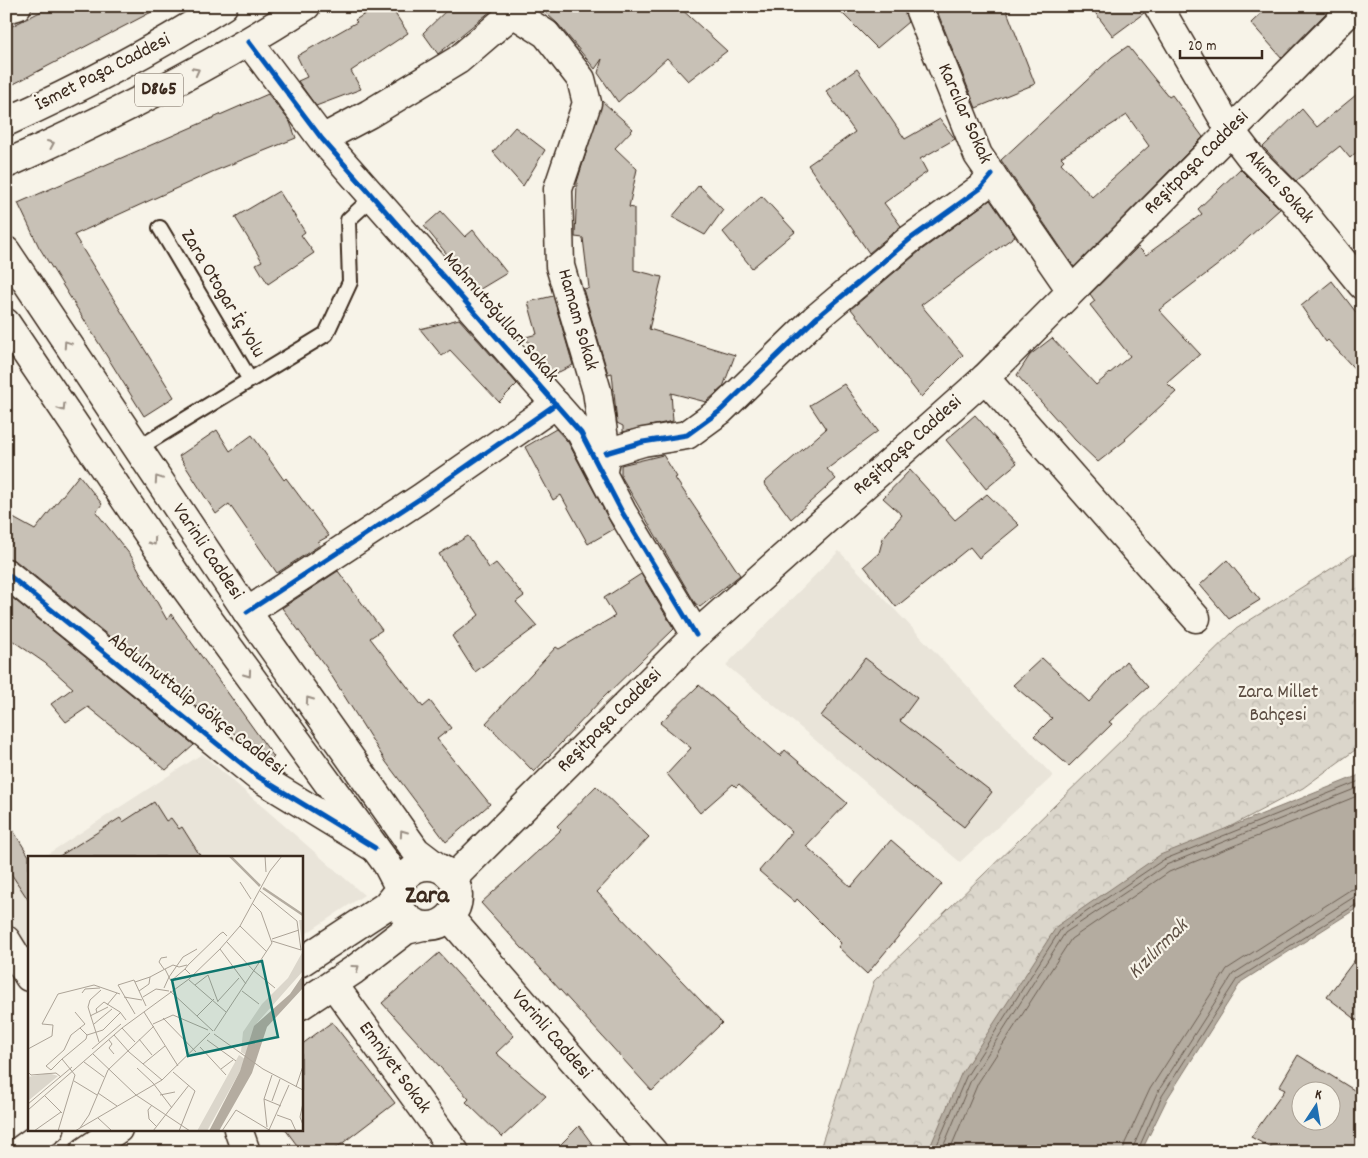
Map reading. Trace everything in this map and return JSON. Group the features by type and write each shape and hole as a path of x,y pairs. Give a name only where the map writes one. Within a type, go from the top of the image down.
{"main road":[{"path":"6,9 17,6"},
{"name":"İsmet Paşa Caddesi","path":"6,122 76,91 174,37 223,6"},
{"name":"İsmet Paşa Caddesi","path":"6,164 92,126 249,42 306,6"},
{"name":"Karcılar Sokak","path":"918,6 978,155 1071,290"},
{"name":"Akıncı Sokak","path":"1158,6 1230,130 1253,160 1293,200 1362,285"},
{"name":"Reşitpaşa Caddesi","path":"445,872 696,635 985,378 1355,6"},
{"name":"Hamam Sokak","path":"322,139 369,114 458,60 513,14 520,12 546,34 581,79 586,103 558,189 560,266 597,391 605,463"},
{"name":"Mahmutoğulları Sokak","path":"249,42 322,139 556,404 605,463 622,512 696,635"},
{"path":"605,463 643,442 687,435 720,411 815,319 910,239 981,188 992,175"},
{"name":"Varinli Caddesi","path":"6,251 247,612 416,851 445,872"},
{"name":"Varinli Caddesi","path":"6,323 176,574 387,864 398,889"},
{"path":"985,378 1196,618"},
{"path":"247,612 458,473 556,404"},
{"name":"Abdulmuttalip Gökçe Caddesi","path":"6,573 257,776 375,848"},
{"path":"302,961 386,906 410,871 428,865 445,872 459,894 458,902 450,918 442,923 406,930 302,1004"},
{"path":"398,889 401,910 406,918 423,926"},
{"name":"Varinli Caddesi","path":"450,918 653,1152"},
{"path":"6,940 28,975"},
{"name":"Emniyet Sokak","path":"333,984 455,1152"},
{"path":"18,1152 49,1130"},
{"path":"84,1152 117,1130"},
{"path":"238,1130 246,1152"}],"lane":[{"name":"Zara Otogar İç Yolu","path":"137,449 326,334 350,282 348,220 374,196"},
{"name":"Zara Otogar İç Yolu","path":"160,228 250,380"}],"shaded area":[{"path":"839,551 1053,776 960,862 726,665"},
{"path":"202,754 364,895 302,936 302,856 45,856"},
{"path":"28,867 28,953 6,920 6,881"}],"green space":[{"name":"Zara Millet Bahçesi","path":"1362,549 1362,745 1303,788 1103,894 970,1061 928,1152 819,1152 874,981 1236,629"}],"water":[{"name":"Kızılırmak","path":"1362,774 1362,905 1241,982 1167,1099 1141,1152 928,1152 961,1074 1057,926 1160,855"}],"building":[{"path":"52,6 163,6 6,88 6,29"},
{"path":"378,6 390,6 408,33 351,71 361,89 316,106 298,81 307,77 297,56 357,22 355,20"},
{"path":"451,6 497,6 438,54 423,33"},
{"path":"538,6 678,6 727,51 688,81 667,58 618,102 598,73 602,59 595,69 558,24"},
{"path":"835,6 903,6 908,22 877,48"},
{"path":"935,6 1005,6 1035,84 976,108"},
{"path":"1090,6 1142,6 1144,13 1113,36"},
{"path":"1269,6 1321,6 1327,12 1282,58 1251,23"},
{"path":"1128,46 1169,97 1172,95 1203,137 1074,267 1001,160 1112,57","holes":["1127,115 1149,146 1092,197 1061,163 1064,160 1061,157"]},
{"path":"857,69 905,139 940,119 955,139 920,159 927,172 884,203 901,226 869,253 808,165 855,132 826,91"},
{"path":"1362,90 1362,147 1350,158 1340,146 1296,181 1263,147 1302,109 1317,127"},
{"path":"268,94 290,122 296,138 212,172 74,235 174,397 144,416 39,247 18,203"},
{"path":"602,101 633,129 615,148 637,169 629,207 634,208 634,270 662,277 649,329 735,355 723,387 706,402 671,393 673,421 623,432 623,426 617,423 612,373 608,374 583,289 589,288 583,238 575,237 577,182"},
{"path":"515,127 545,150 523,186 493,152"},
{"path":"1240,169 1280,209 1219,264 1159,310 1200,354 1167,383 1176,392 1126,440 1098,462 1075,440 1017,375 1030,355 1052,338 1096,385 1130,356 1090,305 1095,301 1090,294 1138,247 1146,255 1202,214 1198,209"},
{"path":"699,185 723,210 705,235 672,217"},
{"path":"279,191 305,232 301,235 314,253 268,284 256,264 262,261 235,217"},
{"path":"762,196 795,232 752,268 723,232"},
{"path":"990,200 1015,236 921,305 963,355 921,397 851,309 920,251"},
{"path":"441,211 465,237 473,230 507,273 477,291 424,226"},
{"path":"1332,281 1362,320 1362,377 1328,340 1326,342 1301,306"},
{"path":"553,296 573,365 551,376 533,354 526,337 537,334 528,302"},
{"path":"459,319 517,384 499,402 450,350 442,356 420,329"},
{"path":"844,384 878,431 827,469 836,479 791,519 764,483 826,429 810,405"},
{"path":"975,415 1017,463 986,489 946,440"},
{"path":"556,429 568,442 614,529 588,544 561,495 553,500 525,447"},
{"path":"217,430 230,451 252,435 284,480 286,478 329,536 318,542 320,545 277,573 229,504 216,514 179,456"},
{"path":"663,455 677,477 675,478 740,575 700,607 695,603 621,476 621,465"},
{"path":"910,470 955,520 987,494 1019,525 979,558 970,547 896,607 864,566 879,553 883,538 902,515 883,498"},
{"path":"79,475 102,504 96,512 131,556 167,620 171,614 274,757 268,763 221,722 218,724 16,561 6,558 6,514 35,530"},
{"path":"468,536 489,568 496,563 524,596 516,602 537,626 475,672 452,636 479,615 439,554"},
{"path":"1227,560 1260,600 1229,619 1200,585"},
{"path":"338,571 382,630 370,638 423,707 430,701 451,728 437,739 490,804 446,842 386,762 326,667 282,608"},
{"path":"641,574 674,629 603,698 534,772 486,723 556,647 559,649 615,616 604,598"},
{"path":"6,593 194,745 166,770 88,707 66,722 51,704 73,688 45,663 6,636"},
{"path":"865,658 917,698 900,721 992,792 964,827 821,716"},
{"path":"1042,658 1089,702 1126,661 1148,687 1109,722 1112,724 1069,766 1034,736 1052,718 1013,685"},
{"path":"699,685 780,756 785,750 847,803 806,846 851,887 891,840 942,884 867,974 838,947 841,943 797,899 795,902 759,871 792,832 739,784 736,787 733,784 700,813 667,774 691,748 660,723"},
{"path":"596,786 649,837 597,892 722,1023 652,1091 481,903 561,830 557,826"},
{"path":"154,802 166,821 171,818 179,829 182,827 200,856 60,856 120,818 123,822"},
{"path":"6,819 29,856 28,899 6,866"},
{"path":"1362,950 1362,1024 1327,997"},
{"path":"439,953 514,1036 496,1053 546,1096 502,1137 466,1102 469,1099 382,1003"},
{"path":"332,1022 395,1103 331,1152 302,1152 286,1130 302,1130 302,1044"},
{"path":"1298,1055 1338,1080 1290,1080 1290,1130 1340,1130 1340,1081 1362,1095 1362,1152 1279,1152 1251,1137 1285,1090 1279,1087"},
{"path":"579,1126 598,1152 553,1152"}],"cycle path":[{"path":"249,42 322,139 581,433 622,512 696,635"},
{"path":"606,453 643,442 687,435 720,411 815,319 910,239 981,188 992,175"},
{"path":"247,612 421,498 556,404"},
{"path":"6,573 257,776 375,848"}],"district":[{"name":"Zara","path":"427,897"}]}
